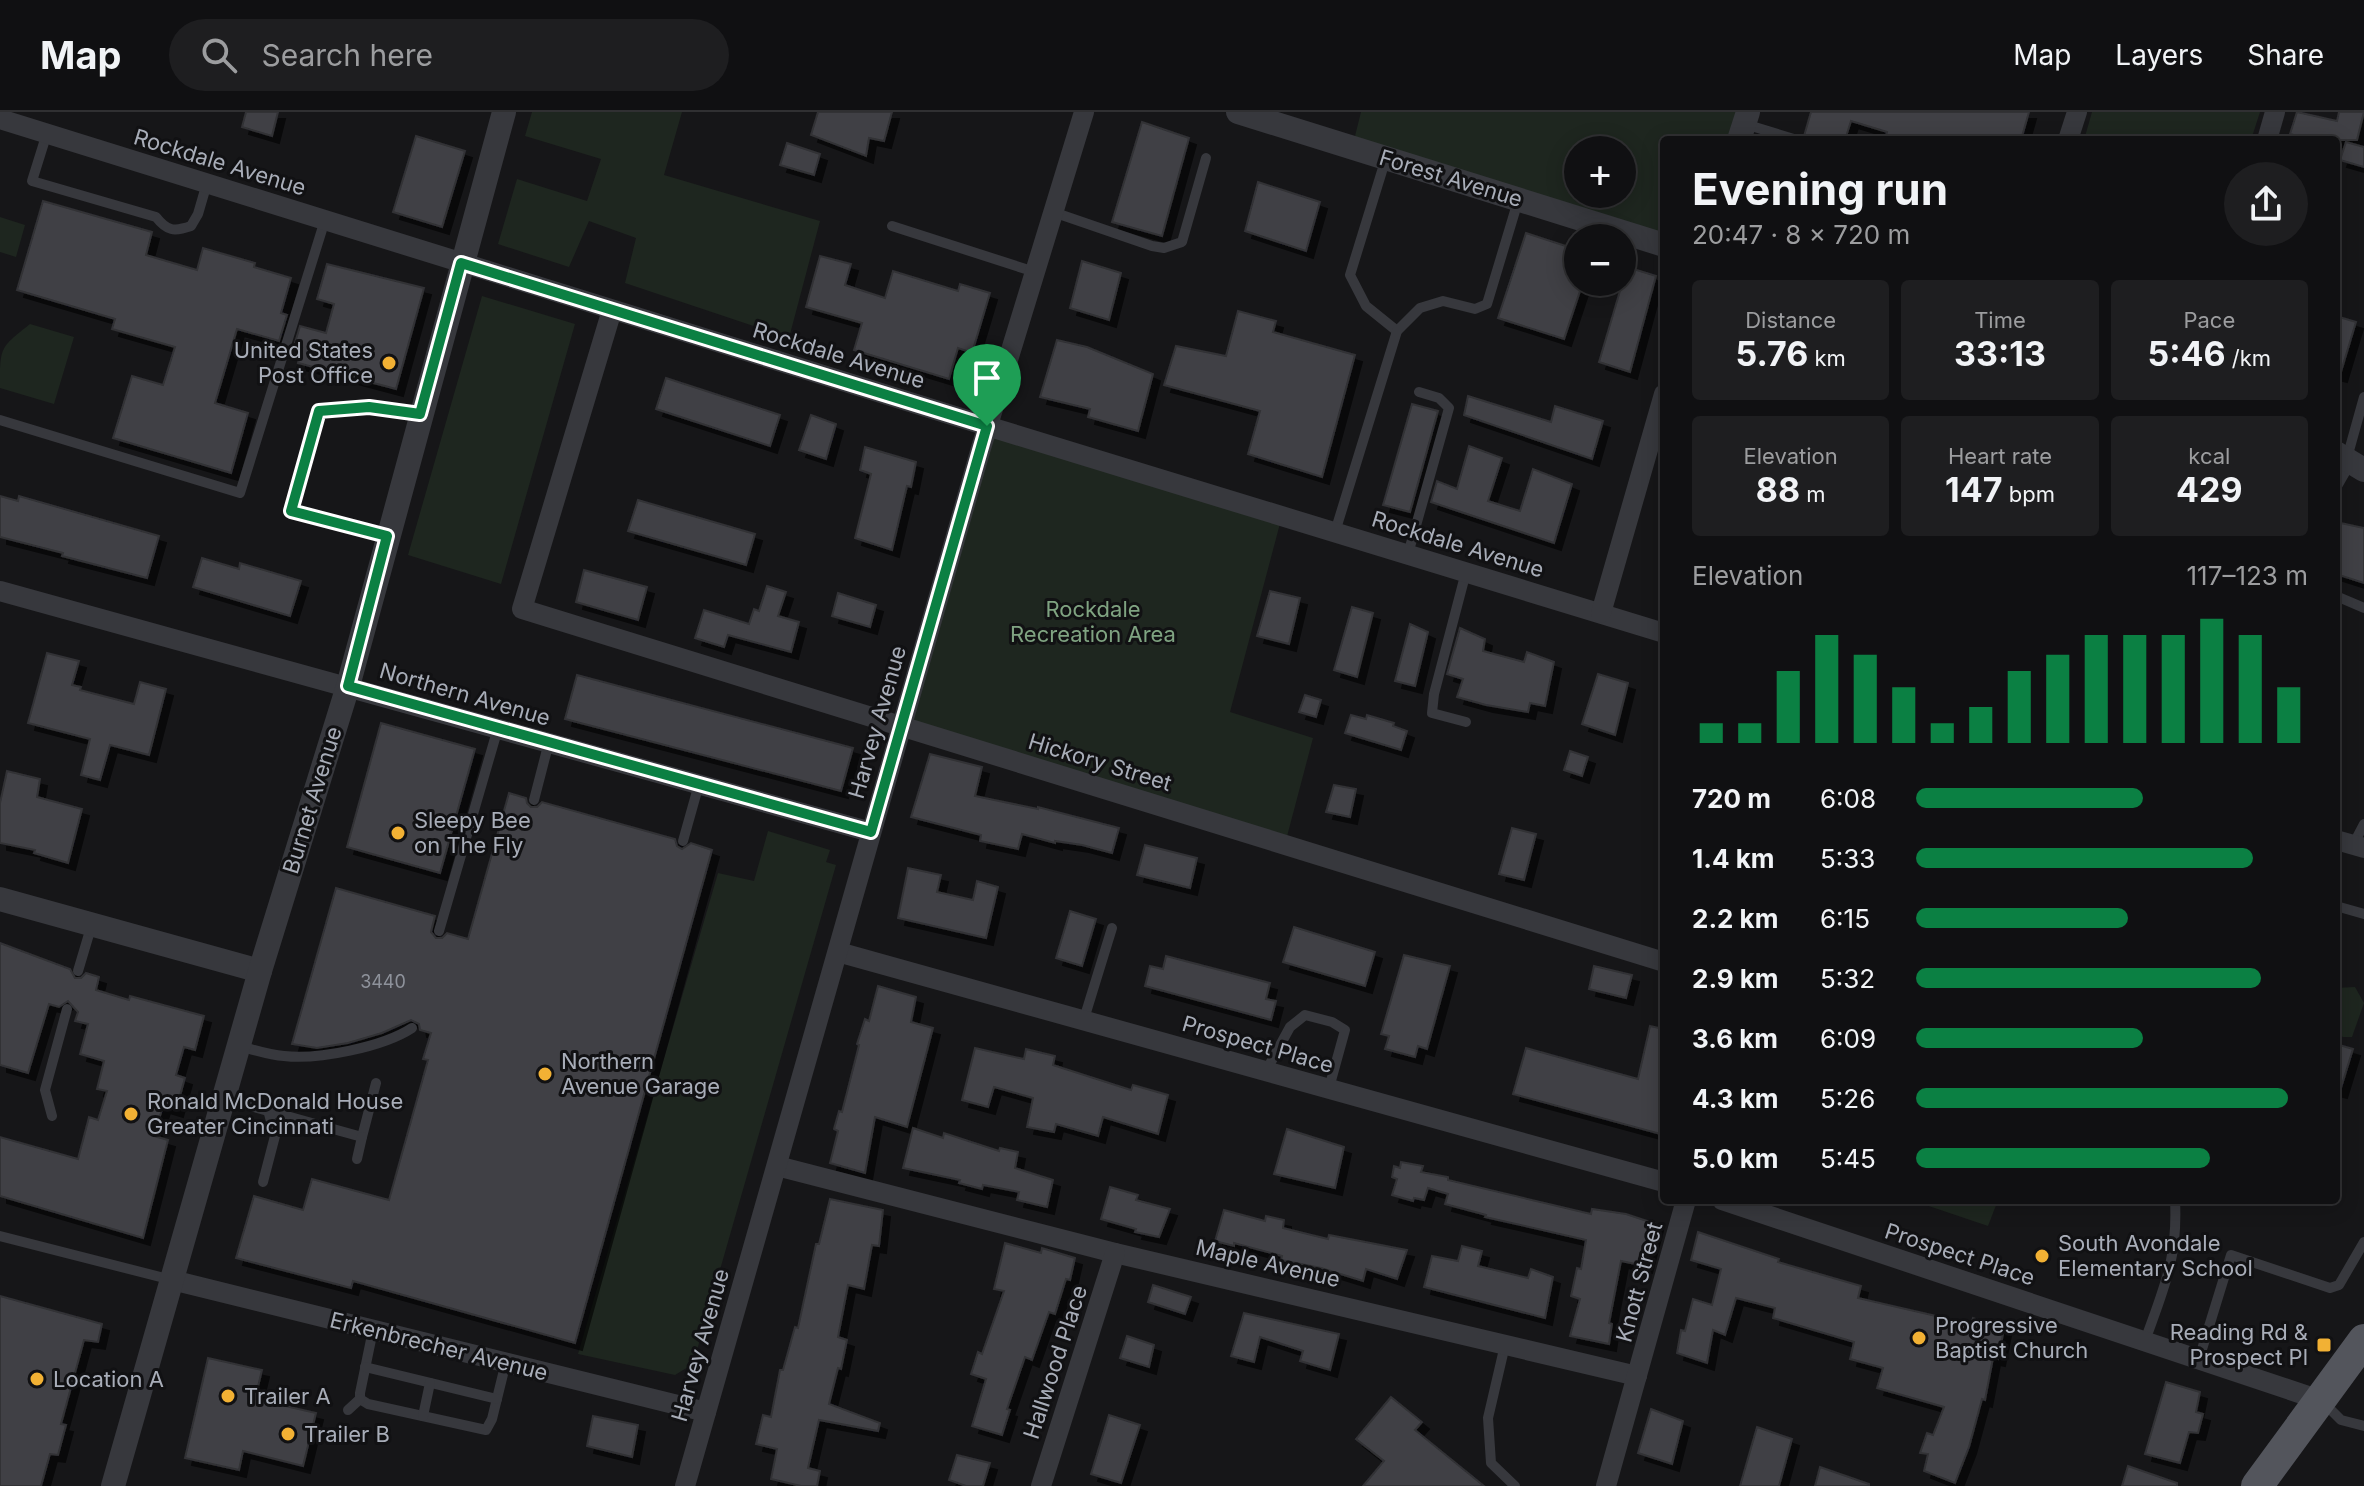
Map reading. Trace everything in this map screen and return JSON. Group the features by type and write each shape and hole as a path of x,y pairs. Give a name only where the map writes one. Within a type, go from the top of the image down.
{"main road":[{"path":"2257,1486 2364,1340"}],"street":[{"name":"Burnet Avenue","path":"113,1486 260,971 348,686 504,112"},
{"name":"Harvey Avenue","path":"685,1486 987,426 1084,112"},
{"name":"Forest Avenue","path":"1238,112 1660,244"},
{"path":"2069,136 2077,112"},
{"path":"2268,136 2275,112"},
{"name":"Rockdale Avenue","path":"0,119 1660,632"},
{"name":"Hickory Street","path":"612,310 522,609 1660,961"},
{"path":"1601,613 1659,430"},
{"name":"Northern Avenue","path":"0,591 871,832"},
{"path":"0,899 260,971"},
{"name":"Prospect Place","path":"838,952 1660,1181"},
{"name":"Maple Avenue","path":"777,1166 1115,1253 1637,1376"},
{"name":"Knott Street","path":"1637,1376 1685,1204"},
{"name":"Prospect Place","path":"1734,1204 2320,1400"},
{"name":"Hallwood Place","path":"1041,1486 1115,1253"},
{"name":"Erkenbrecher Avenue","path":"172,1280 706,1412"},
{"path":"1606,1486 1637,1376"}],"lane":[{"path":"1744,125 1783,136"},
{"path":"47,133 32,181 156,217 165,228 176,231 191,226 207,183"},
{"path":"1053,212 1152,246 1164,248 1182,242 1206,158"},
{"path":"1386,158 1350,275 1366,306 1397,331"},
{"path":"1335,532 1397,331 1420,308 1443,301 1475,309 1487,304 1519,199"},
{"path":"0,420 240,493 325,220"},
{"path":"892,226 1035,272"},
{"path":"1408,554 1449,408 1439,398 1419,392"},
{"path":"2340,480 2350,460 2364,397"},
{"path":"387,536 291,511 295,496 319,411 369,407 420,414"},
{"path":"1466,572 1434,694 1432,713 1466,722"},
{"path":"2340,598 2364,608"},
{"path":"439,931 498,728"},
{"path":"534,800 549,742"},
{"path":"683,841 699,784"},
{"path":"2351,844 2364,824"},
{"path":"2340,907 2364,914"},
{"path":"78,971 92,924"},
{"path":"1084,1019 1112,928"},
{"path":"52,1116 45,1090 67,1009"},
{"path":"1266,1071 1290,1027 1305,1015 1314,1016 1345,1030 1329,1088"},
{"path":"238,1046 284,1056 314,1056 376,1044 412,1028"},
{"path":"357,1159 376,1083"},
{"path":"223,1098 362,1137"},
{"path":"263,1182 275,1136 268,1110"},
{"path":"2145,1341 2172,1265 2177,1234 2175,1204"},
{"path":"0,1236 172,1280"},
{"path":"2199,1359 2231,1255 2330,1288 2339,1285 2364,1242"},
{"path":"348,1410 360,1399 373,1330"},
{"path":"1505,1345 1488,1418 1491,1463 1515,1486"},
{"path":"360,1399 368,1404 486,1430 492,1419 506,1362"},
{"path":"365,1367 497,1399"},
{"path":"423,1416 430,1383"},
{"path":"2320,1400 2341,1420 2364,1426"}],"green space":[{"path":"532,112 682,112 664,175 820,221 789,338 625,283 636,238 589,221 569,267 498,244 517,179 587,201 601,159 525,136"},
{"path":"1361,112 1748,112 1740,136 1660,136 1660,244 1636,236 1636,224 1596,224 1352,148"},
{"path":"2092,112 2260,112 2252,136 2085,136"},
{"path":"0,217 25,225 16,257 0,252"},
{"path":"482,296 575,324 501,584 408,555"},
{"path":"30,324 74,337 54,404 0,388 0,364 4,349"},
{"name":"Rockdale Recreation Area","path":"987,426 1282,516 1230,712 1313,738 1285,844 901,726"},
{"path":"768,831 830,850 826,862 836,865 693,1364 675,1375 578,1354 718,873 754,881"},
{"path":"2355,987 2364,1003 2352,1037 2340,1036 2340,988"},
{"path":"1923,1204 1996,1204 1988,1226"}],"building":[{"path":"246,112 278,112 272,136 242,127"},
{"path":"818,112 892,112 884,141 869,138 866,156 811,135"},
{"path":"1811,112 2029,112 2022,136 1886,136 1887,132 1851,121 1846,136 1804,136"},
{"path":"2297,112 2337,121 2339,112 2364,112 2357,140 2340,140 2340,136 2290,134"},
{"path":"1142,122 1189,138 1162,236 1112,222"},
{"path":"416,136 465,151 442,227 393,212"},
{"path":"2346,142 2364,147 2364,167 2340,160"},
{"path":"787,143 820,154 814,175 780,165"},
{"path":"1258,182 1320,202 1306,251 1245,231"},
{"path":"43,201 152,232 146,255 197,270 203,248 255,263 254,267 291,278 281,313 287,315 279,341 237,329 215,403 248,413 231,473 113,438 132,376 163,385 175,347 112,329 115,319 17,290"},
{"path":"1526,233 1564,245 1564,296 1578,296 1564,339 1498,318"},
{"path":"820,256 851,264 845,285 885,298 893,271 958,291 960,284 990,293 972,353 958,348 949,379 854,350 862,323 806,307"},
{"path":"1082,261 1121,273 1109,320 1070,308"},
{"path":"327,264 424,288 396,389 298,363 302,348 294,346 300,326 326,333 334,304 317,299"},
{"path":"1636,270 1656,276 1630,372 1599,362 1618,296 1636,296"},
{"path":"1238,311 1276,321 1273,332 1355,355 1322,477 1248,454 1260,411 1164,385 1176,346 1226,356"},
{"path":"2340,317 2356,322 2340,375"},
{"path":"1057,340 1087,347 1153,374 1138,431 1088,417 1090,409 1040,397"},
{"path":"666,378 780,415 770,446 656,409"},
{"path":"1468,396 1551,422 1555,406 1603,421 1592,459 1464,415"},
{"path":"1412,404 1438,411 1410,512 1383,505"},
{"path":"811,415 836,424 826,459 799,450"},
{"path":"1469,446 1502,458 1488,501 1520,511 1533,469 1572,484 1554,543 1431,502 1437,481 1457,489"},
{"path":"865,447 916,462 892,550 855,538 871,474 860,470"},
{"path":"0,496 18,501 19,496 159,536 147,578 0,537"},
{"path":"638,500 755,534 746,565 628,531"},
{"path":"2340,523 2364,528 2364,583 2340,575"},
{"path":"202,558 239,569 240,563 301,581 290,616 193,587"},
{"path":"584,570 647,587 638,620 576,602"},
{"path":"767,586 786,592 778,616 799,622 791,652 728,635 724,647 695,638 704,610 749,624 754,609 759,611"},
{"path":"1270,591 1300,598 1289,644 1257,636"},
{"path":"838,593 876,605 870,627 832,616"},
{"path":"1352,607 1373,613 1357,677 1334,670"},
{"path":"1410,624 1428,632 1415,686 1395,681"},
{"path":"1460,628 1485,639 1483,651 1524,662 1527,652 1554,662 1545,706 1530,703 1528,712 1457,697 1463,679 1447,674"},
{"path":"47,653 79,661 72,685 81,687 80,690 134,704 140,682 166,689 149,755 110,745 100,780 81,775 90,739 28,723"},
{"path":"1598,674 1628,683 1615,735 1582,724"},
{"path":"577,675 853,748 841,791 565,719"},
{"path":"1305,695 1321,700 1316,717 1299,712"},
{"path":"1351,715 1366,719 1367,715 1394,723 1393,726 1407,731 1401,750 1345,733"},
{"path":"381,723 475,749 440,873 347,847"},
{"path":"1570,751 1588,757 1582,776 1564,770"},
{"path":"930,754 982,767 975,796 1038,807 1119,828 1112,853 1022,834 1018,849 980,841 981,835 911,817"},
{"path":"7,771 40,779 37,797 82,809 68,863 34,853 35,850 0,843 0,803"},
{"path":"1334,785 1356,789 1350,817 1326,812"},
{"name":"Northern Avenue Garage","path":"509,793 526,798 531,807 537,807 542,802 675,839 682,849 691,843 712,850 575,1343 353,1281 351,1288 236,1258 254,1196 303,1210 312,1179 389,1200 428,1060 423,1059 431,1033 420,1030 419,1024 411,1020 348,1043 317,1048 292,1044 336,888 435,916 431,932 436,938 442,938 447,933 468,939"},
{"path":"1512,828 1536,834 1524,880 1499,874"},
{"path":"1145,845 1197,858 1190,888 1137,875"},
{"path":"908,868 941,875 937,892 973,900 977,881 998,887 986,938 898,918"},
{"path":"1070,911 1096,919 1082,966 1056,958"},
{"path":"1294,927 1375,952 1365,986 1283,962"},
{"name":"Ronald McDonald House Greater Cincinnati","path":"0,943 70,969 75,978 81,978 86,973 99,977 96,990 204,1016 195,1050 184,1047 176,1075 185,1078 176,1110 163,1106 154,1136 168,1140 143,1238 0,1196 0,1137 78,1159 89,1117 98,1120 107,1091 97,1089 104,1061 80,1054 88,1024 75,1021 78,1012 68,1001 59,1007 49,1004 28,1073 0,1065"},
{"path":"1404,955 1450,966 1427,1049 1418,1046 1415,1057 1385,1049 1389,1036 1381,1034"},
{"path":"1166,956 1270,983 1266,999 1276,1001 1271,1020 1145,986 1150,966 1163,969"},
{"path":"1594,966 1632,975 1626,998 1589,989"},
{"path":"878,986 916,997 911,1022 933,1028 907,1127 875,1117 865,1173 830,1163 838,1131 834,1129 839,1111 842,1112 857,1044 865,1019 869,1021"},
{"path":"1650,1026 1660,1028 1660,1134 1513,1094 1526,1048 1638,1079"},
{"path":"2340,1045 2353,1049 2340,1091"},
{"path":"975,1048 1024,1059 1026,1049 1055,1056 1053,1065 1131,1090 1133,1085 1168,1095 1158,1134 1103,1117 1098,1136 1056,1124 1054,1132 1027,1127 1033,1098 994,1087 988,1107 962,1100"},
{"path":"913,1128 943,1138 944,1133 999,1151 1000,1148 1018,1152 1015,1168 1053,1180 1047,1207 1017,1200 1019,1192 983,1185 982,1189 959,1183 960,1180 903,1168"},
{"path":"1287,1129 1344,1147 1335,1188 1274,1174"},
{"path":"1401,1162 1423,1166 1421,1172 1448,1177 1448,1180 1591,1214 1592,1209 1626,1214 1656,1224 1645,1266 1621,1261 1609,1323 1612,1324 1609,1344 1570,1336 1580,1299 1571,1296 1577,1268 1581,1269 1586,1240 1485,1217 1445,1204 1448,1194 1428,1188 1424,1200 1414,1198 1413,1201 1392,1195 1397,1179 1392,1177 1394,1166 1400,1168"},
{"path":"1110,1187 1138,1195 1136,1200 1170,1209 1159,1237 1101,1219"},
{"path":"830,1199 883,1210 879,1246 872,1245 864,1289 848,1285 838,1337 847,1340 829,1404 880,1423 878,1431 819,1420 808,1468 820,1471 817,1486 801,1486 771,1479 777,1449 756,1444 763,1415 771,1417 780,1370 783,1370 795,1327 798,1328 816,1244 819,1244"},
{"path":"1224,1210 1265,1221 1266,1216 1284,1220 1283,1228 1328,1239 1329,1235 1407,1250 1397,1279 1366,1269 1363,1281 1281,1260 1282,1256 1234,1243 1234,1246 1215,1241"},
{"path":"1698,1232 1779,1259 1778,1262 1861,1286 1858,1298 1971,1324 1973,1318 2004,1329 1998,1359 1993,1358 1985,1400 1982,1399 1955,1483 1924,1471 1928,1454 1920,1453 1927,1433 1933,1435 1944,1407 1877,1388 1883,1368 1850,1359 1854,1342 1773,1318 1775,1308 1736,1298 1725,1335 1713,1330 1707,1363 1677,1353 1681,1330 1685,1331 1693,1299 1712,1305 1721,1269 1691,1260"},
{"path":"1005,1243 1041,1253 1042,1248 1075,1258 1070,1280 1066,1279 1055,1314 1049,1312 1032,1360 1025,1357 1007,1409 1010,1410 1002,1435 972,1426 986,1379 971,1374 978,1352 982,1354 1004,1291 994,1289"},
{"path":"1462,1246 1482,1251 1478,1266 1528,1278 1531,1269 1553,1277 1545,1318 1424,1287 1432,1256 1458,1261"},
{"path":"1153,1285 1191,1297 1185,1314 1148,1302"},
{"name":"Location A","path":"0,1296 102,1324 98,1342 84,1340 61,1424 66,1425 58,1455 50,1454 41,1486 0,1486"},
{"path":"1244,1313 1339,1334 1330,1370 1300,1361 1303,1351 1260,1337 1254,1362 1231,1356"},
{"path":"1127,1336 1154,1345 1149,1367 1120,1358"},
{"name":"Trailer A","path":"208,1358 262,1370 255,1399 316,1413 303,1466 243,1451 239,1470 185,1458"},
{"path":"2166,1382 2200,1392 2196,1412 2203,1414 2198,1433 2189,1432 2180,1463 2145,1454"},
{"path":"1391,1397 1422,1422 1415,1430 1484,1486 1363,1486 1384,1461 1356,1439"},
{"path":"1651,1409 1683,1421 1672,1464 1638,1453"},
{"path":"1109,1415 1140,1425 1121,1483 1091,1474"},
{"path":"593,1416 638,1425 632,1457 587,1446"},
{"path":"1757,1427 1792,1439 1779,1486 1740,1486"},
{"path":"957,1455 990,1463 983,1486 966,1486 949,1480"},
{"path":"2128,1466 2177,1483 2177,1486 2122,1486"},
{"path":"1820,1467 1869,1484 1869,1486 1815,1486"}],"place":[{"name":"United States Post Office","path":"389,363"},
{"name":"Sleepy Bee on The Fly","path":"398,833"},
{"name":"Northern Avenue Garage","path":"545,1074"},
{"name":"Ronald McDonald House Greater Cincinnati","path":"131,1114"},
{"name":"South Avondale Elementary School","path":"2042,1256"},
{"name":"Progressive Baptist Church","path":"1919,1338"},
{"name":"Reading Rd & Prospect Pl","path":"2324,1345"},
{"name":"Location A","path":"37,1379"},
{"name":"Trailer A","path":"228,1396"},
{"name":"Trailer B","path":"288,1434"}],"route":[{"path":"461,263 987,426 871,832 348,686 387,536 291,511 319,411 369,407 420,414 461,263"}]}
